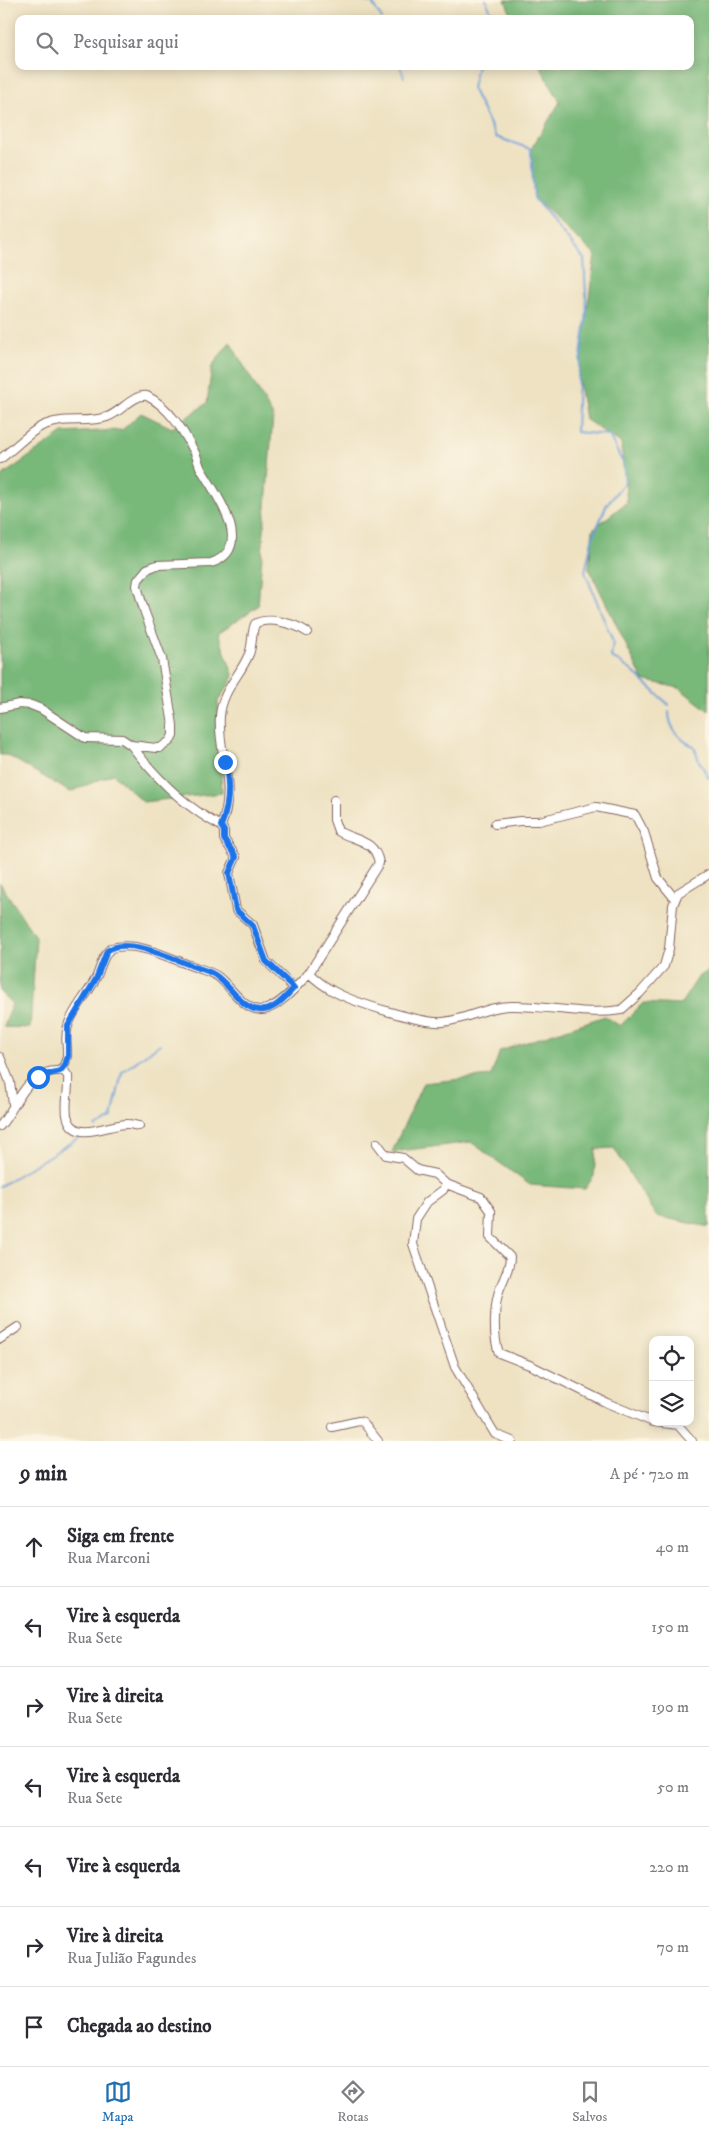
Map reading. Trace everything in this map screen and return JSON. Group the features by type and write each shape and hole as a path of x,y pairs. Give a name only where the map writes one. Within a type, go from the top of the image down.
{"street":[{"path":"0,460 41,426 55,422 108,417 121,411 138,396 144,396 151,398 174,419 195,452 199,465 228,518 232,530 231,547 218,561 158,565 147,569 140,575 138,586 144,610 162,659 174,725 170,741 160,748 131,745"},
{"path":"221,826 226,814 228,779 220,717 226,692 248,656 254,626 256,623 267,621 292,625 307,632"},
{"path":"0,708 19,704 32,705 85,738 122,739 131,745 171,790 221,826 224,831 224,839 236,857 229,873 236,910 253,926 266,961 294,988"},
{"path":"60,1071 67,1061 66,1032 70,1021 96,979 104,956 111,948 120,946 152,950 210,972 221,979 247,1006 257,1010 272,1007 294,988 309,973 378,863 375,850 371,845 338,831 334,820 334,800"},
{"path":"495,824 540,821 596,807 635,815 644,832 658,878 675,899"},
{"path":"309,973 333,991 348,998 410,1017 435,1022 452,1020 509,1006 564,1011 618,1011 636,998 664,966 669,949 670,922 675,899 684,887 709,874"},
{"path":"0,1057 10,1082 13,1106"},
{"path":"0,1126 27,1084 38,1077 64,1071 68,1076 67,1112 73,1127 88,1132 128,1124 139,1126"},
{"path":"377,1143 386,1155 403,1158 417,1170 435,1174 446,1184 481,1197 491,1211 490,1237 510,1257 510,1264 498,1293 494,1340 499,1353 532,1366 649,1420"},
{"path":"446,1184 444,1190 427,1202 416,1219 413,1244 455,1367 495,1434 512,1441"},
{"path":"0,1339 18,1327"},
{"path":"332,1427 359,1421 363,1422 378,1441"},
{"path":"679,1426 692,1441"}],"green space":[{"path":"505,0 709,0 709,711 679,688 643,680 589,568 593,529 627,502 621,443 585,419 578,377 595,255 534,198 531,149 560,102 542,70 694,70 694,15 511,15"},
{"path":"230,342 273,416 258,606 218,633 234,677 218,701 222,793 143,802 113,774 70,792 7,755 0,755 0,477 63,433 122,430 141,413 172,428 207,403 212,366"},
{"path":"0,883 36,938 30,1028 4,1027 12,1004 0,992"},
{"path":"709,971 709,1227 656,1216 614,1148 596,1149 594,1176 585,1189 530,1185 471,1142 392,1152 423,1083 491,1076 500,1051 605,1016 620,1026 643,1003 680,1005 699,976"}],"waterway":[{"path":"357,0 372,3 380,15"},
{"path":"486,0 492,15"},
{"path":"401,70 404,77"},
{"path":"476,70 472,88 496,137 531,149 534,198 584,259 587,313 578,377 576,432 609,435 623,463 625,482 607,504 592,540 585,572 613,642 611,657 631,670 669,705"},
{"path":"669,712 671,723 676,733 684,741 694,746 699,761 709,778"},
{"path":"96,1127 112,1118 122,1072 160,1044"},
{"path":"0,1186 85,1134"}],"route":[{"path":"38,1077 60,1071 65,1065 68,1056 66,1032 68,1026 96,979 104,956 111,948 120,946 152,950 210,972 221,979 247,1006 257,1010 268,1010 280,1002 294,988 266,961 253,926 236,910 229,873 236,857 224,839 224,831 221,826 226,814 227,799 228,774 225,762"}]}
